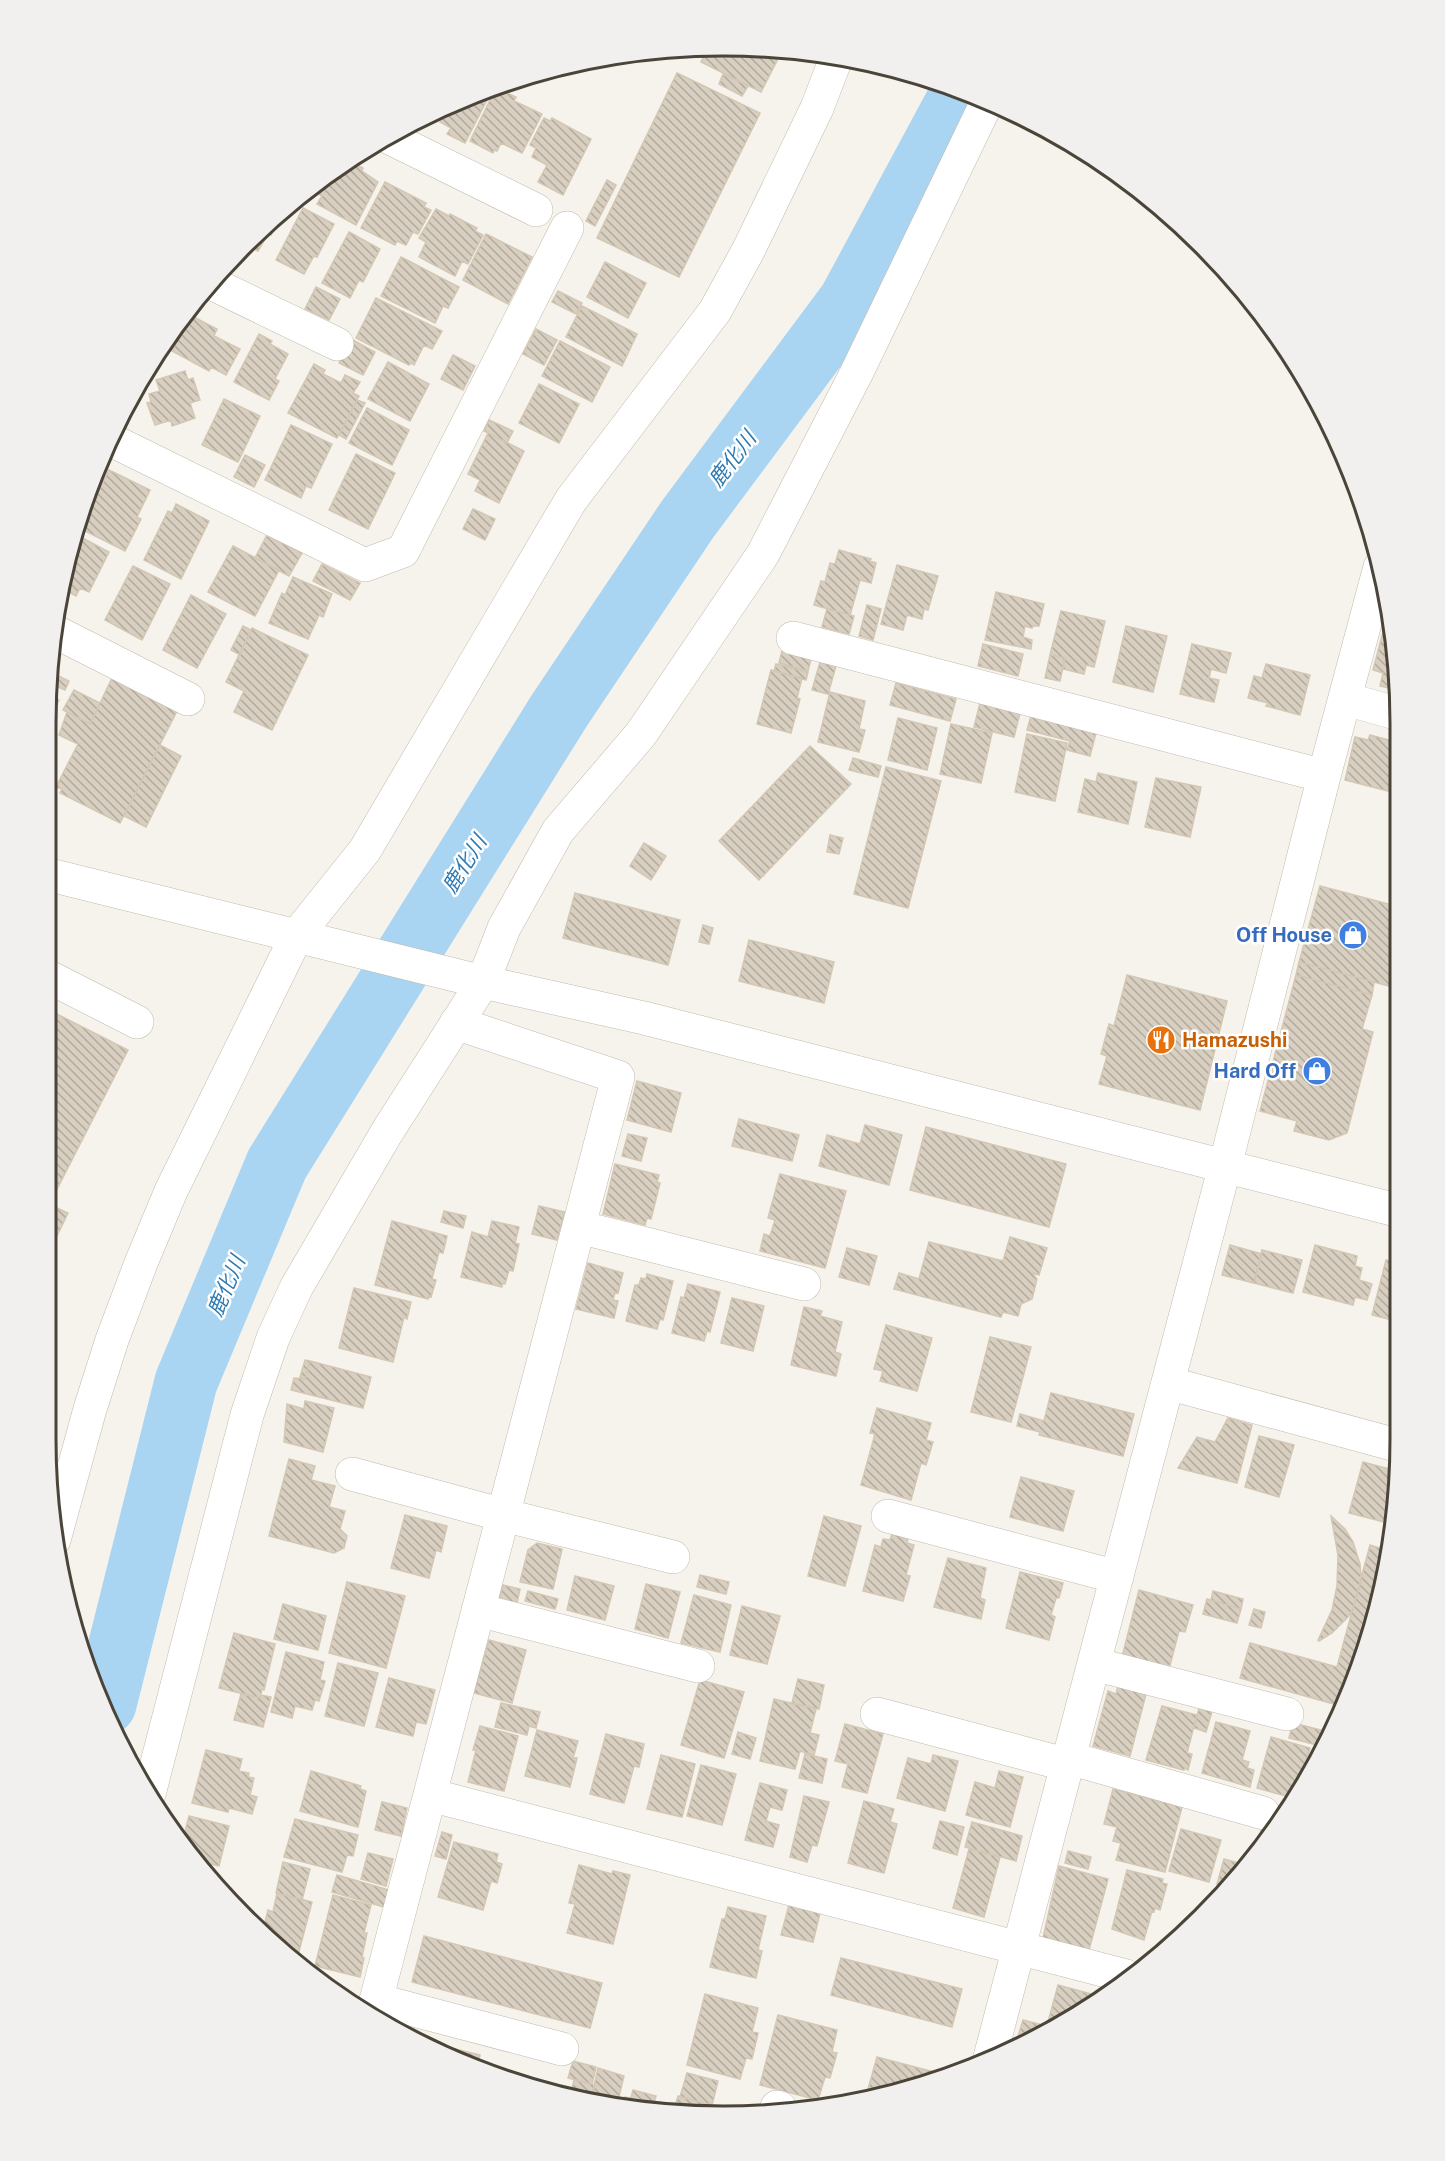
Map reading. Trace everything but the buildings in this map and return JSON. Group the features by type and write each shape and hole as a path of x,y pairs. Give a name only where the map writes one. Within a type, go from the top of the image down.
{"street":[{"path":"60,1517 90,1409 112,1340 141,1263 171,1191 297,935 365,850 572,500 715,311 749,249 817,108 834,65"},
{"path":"152,1783 247,1415 273,1338 296,1288 381,1142 456,1023 504,928 558,831 641,734 763,554 856,374 984,109"},
{"path":"396,141 536,210"},
{"path":"117,442 365,565 403,551 567,228"},
{"path":"218,286 337,344"},
{"path":"992,2049 1225,1167 1324,776 1375,585"},
{"path":"61,635 188,699"},
{"path":"793,638 1324,776"},
{"path":"1346,699 1390,711"},
{"path":"56,876 644,1018 1390,1208"},
{"path":"56,981 137,1022"},
{"path":"456,1023 618,1077 375,2006 562,2049"},
{"path":"579,1227 804,1284"},
{"path":"1168,1383 1390,1443"},
{"path":"352,1474 503,1515 673,1557"},
{"path":"888,1515 1117,1577"},
{"path":"478,1610 698,1666"},
{"path":"1094,1664 1287,1714"},
{"path":"877,1714 1263,1813"},
{"path":"430,1795 1120,1974"}],"waterway":[{"name":"鹿化川","path":"107,1696 186,1382 277,1164 559,711 687,520 850,301 959,99"}],"place":[{"name":"Off House","path":"1353,935"},
{"name":"Hamazushi","path":"1161,1040"},
{"name":"Hard Off","path":"1317,1071"}]}
